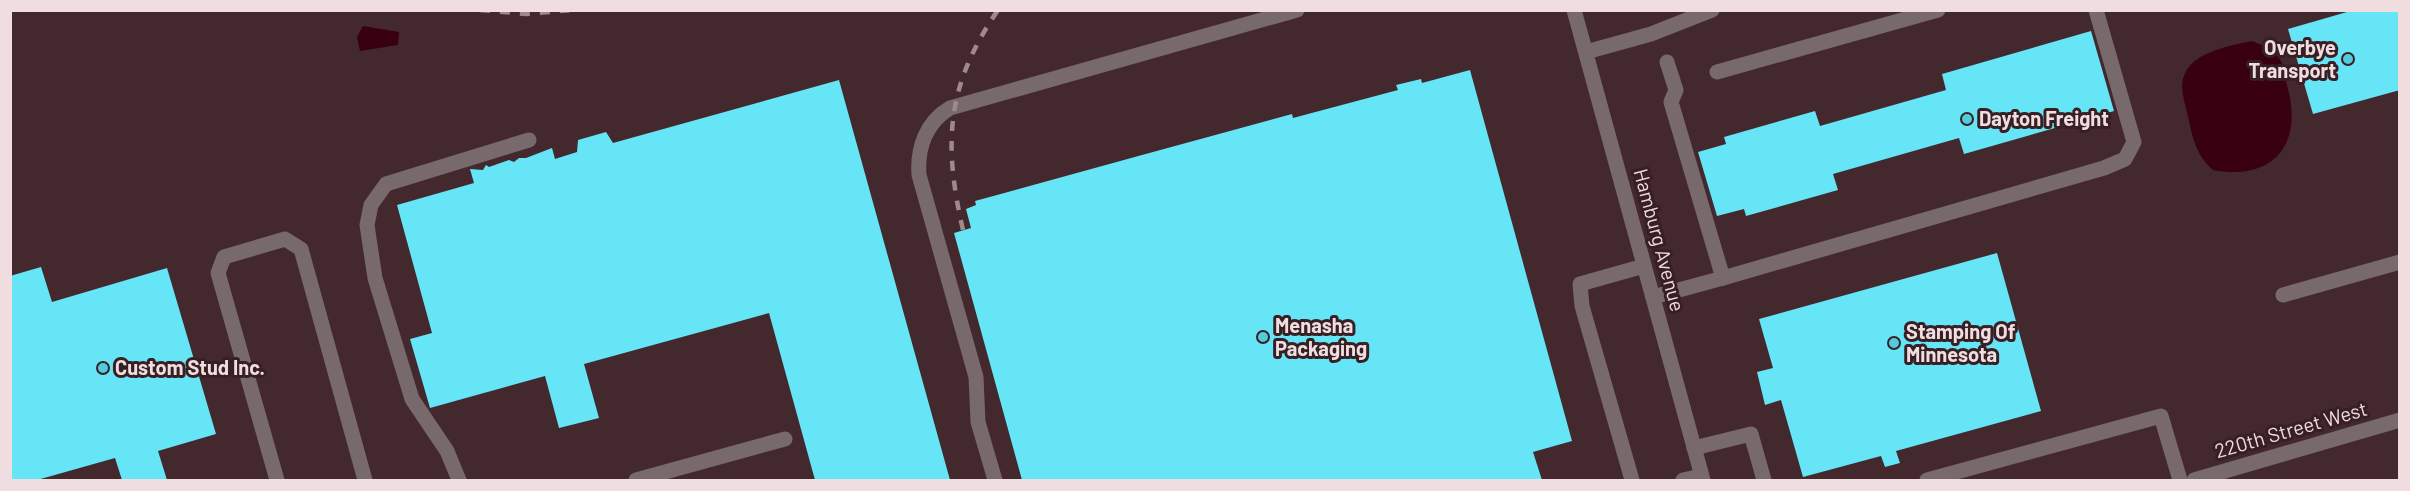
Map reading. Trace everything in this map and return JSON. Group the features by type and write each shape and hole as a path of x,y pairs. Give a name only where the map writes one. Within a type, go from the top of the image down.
{"street":[{"path":"995,480 978,422 976,377 919,175 918,161 922,145 933,121 950,108 1298,10"},
{"name":"Hamburg Avenue","path":"1574,10 1702,478"},
{"path":"1586,52 1651,34 1712,10"},
{"path":"1717,72 1938,10"},
{"path":"1653,297 2104,168 2125,159 2134,141 2096,10"},
{"path":"1667,62 1676,90 1671,102 1723,278"},
{"path":"459,480 447,452 412,399 369,251 368,214 376,197 386,184 529,140"},
{"path":"278,480 218,273 224,257 285,239 301,249 365,480"},
{"path":"2283,296 2400,262"},
{"path":"1632,480 1582,306 1580,284 1644,266"},
{"path":"1927,480 2161,416 2180,480"},
{"name":"220th Street West","path":"2194,480 2400,420"},
{"path":"1694,448 1751,434 1764,480"},
{"path":"636,480 785,439"},
{"path":"1683,480 1702,478"}],"shaded area":[{"path":"363,26 399,32 398,45 360,51 357,37"},
{"path":"2252,41 2273,52 2283,65 2291,110 2291,128 2286,143 2278,155 2266,164 2251,170 2233,172 2213,170 2199,152 2194,139 2183,93 2182,85 2185,74 2190,65 2209,53"}],"building":[{"name":"Overbye Transport","path":"2354,10 2400,10 2400,90 2313,114 2288,29"},
{"name":"Dayton Freight","path":"2091,31 2114,111 1964,154 1959,138 1833,174 1838,190 1746,216 1744,209 1717,216 1698,152 1726,144 1724,137 1815,111 1820,126 1946,90 1942,74"},
{"name":"Menasha Packaging","path":"1470,70 1572,441 1533,452 1542,480 1022,480 954,233 971,228 966,209 976,205 975,201 1292,114 1293,118 1398,90 1396,85 1421,79 1422,83"},
{"path":"839,80 950,480 815,480 769,313 584,364 599,418 559,428 545,376 430,408 410,339 432,333 397,205 474,183 470,169 483,170 486,165 489,167 509,160 514,162 519,158 526,158 552,148 555,159 577,152 578,140 606,132 613,143"},
{"name":"Stamping Of Minnesota","path":"1997,253 2041,411 1896,451 1900,463 1885,467 1881,456 1803,477 1781,400 1765,405 1757,372 1773,368 1759,319"},
{"name":"Custom Stud Inc.","path":"41,267 52,302 167,268 216,434 158,451 167,480 122,480 115,458 37,480 10,480 10,276"}],"railway":[{"path":"480,10 526,14 572,10"},
{"path":"963,230 953,170 954,116 959,90 968,64 998,10"}],"place":[{"name":"Overbye Transport","path":"2348,59"},
{"name":"Dayton Freight","path":"1967,119"},
{"name":"Menasha Packaging","path":"1263,337"},
{"name":"Stamping Of Minnesota","path":"1894,343"},
{"name":"Custom Stud Inc.","path":"103,368"}]}
